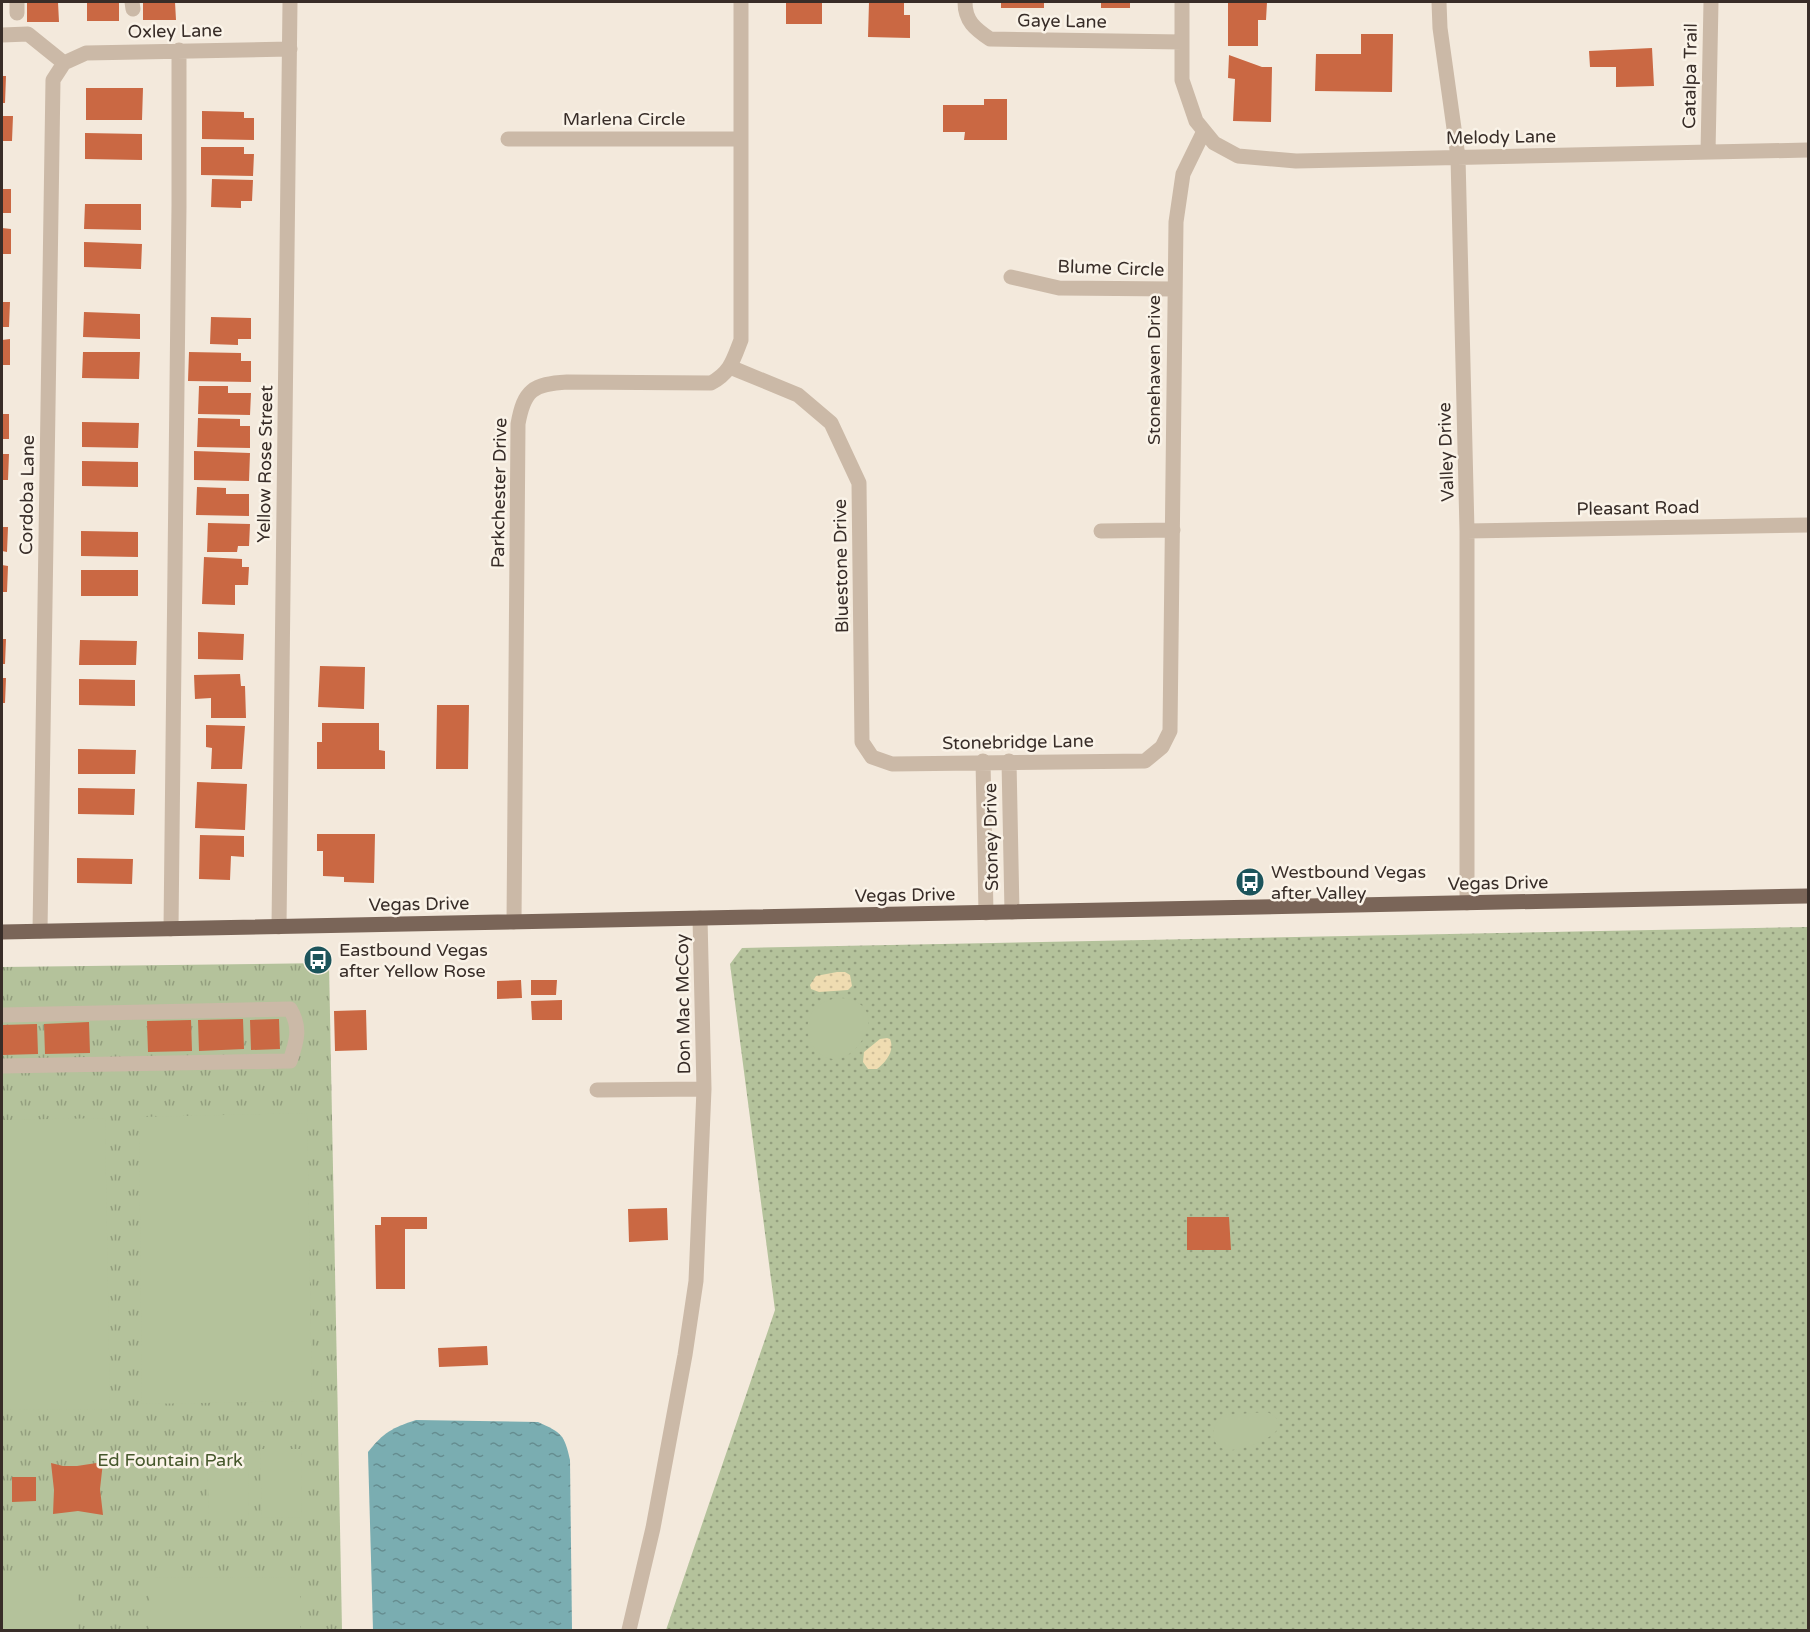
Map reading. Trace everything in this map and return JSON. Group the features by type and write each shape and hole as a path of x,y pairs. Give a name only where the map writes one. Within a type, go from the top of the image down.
{"main road":[{"name":"Vegas Drive","path":"2,932 1809,896"}],"street":[{"name":"Yellow Rose Street","path":"279,927 290,2"},
{"path":"730,367 741,340 741,2"},
{"name":"Gaye Lane","path":"965,2 965,13 974,29 990,39 1182,42"},
{"path":"1182,2 1182,80 1196,121 1204,131"},
{"name":"Valley Drive","path":"1438,2 1458,158 1467,531 1467,903"},
{"name":"Catalpa Trail","path":"1708,152 1711,2"},
{"path":"2,35 28,34 64,63"},
{"name":"Oxley Lane","path":"64,63 86,53 290,49"},
{"path":"171,929 179,50"},
{"name":"Cordoba Lane","path":"40,932 53,80 64,63"},
{"name":"Melody Lane","path":"1204,131 1214,143 1238,156 1296,161 1809,150"},
{"name":"Stonehaven Drive","path":"1162,747 1170,731 1176,222 1184,174 1204,131"},
{"name":"Marlena Circle","path":"508,139 740,139"},
{"name":"Blume Circle","path":"1011,277 1059,288 1174,289"},
{"name":"Bluestone Drive","path":"730,367 798,395 831,423 859,483 862,742 872,757"},
{"name":"Parkchester Drive","path":"514,922 518,424 521,405 529,391 545,383 567,381 711,383 723,376 730,367"},
{"name":"Pleasant Road","path":"1467,531 1809,525"},
{"path":"1101,531 1173,530"},
{"name":"Stonebridge Lane","path":"872,757 892,764 1145,760 1162,747"},
{"name":"Stoney Drive","path":"983,761 986,912"},
{"name":"Stoney Drive","path":"1009,761 1012,912"},
{"name":"Don Mac McCoy","path":"597,1090 704,1089 700,918"},
{"path":"2,1015 290,1009 296,1020 298,1031 290,1061 2,1066"},
{"path":"629,1630 653,1528 685,1355 696,1281 704,1089"}],"green space":[{"path":"1808,927 1808,1630 666,1630 775,1310 730,964 742,948"},
{"name":"Ed Fountain Park","path":"329,963 342,1630 2,1630 2,967"},
{"path":"840,998 856,1002 865,1010 868,1020 861,1042 853,1051 843,1057 833,1059 823,1056 815,1049 808,1029 809,1018 815,1009 825,1002"},
{"path":"307,1113 312,1401 142,1404 139,1117"},
{"path":"105,1118 110,1409 2,1410 2,1120"},
{"path":"1267,1412 1277,1419 1279,1425 1276,1431 1268,1437 1238,1449 1226,1450 1217,1445 1214,1429 1224,1415"},
{"path":"260,1449 301,1449 302,1517 262,1518"},
{"path":"248,1450 249,1519 209,1519 207,1451"},
{"path":"2,1577 78,1577 78,1630 2,1630"},
{"path":"150,1577 300,1578 300,1630 150,1630"}],"sand":[{"path":"837,972 850,975 852,986 848,990 819,992 811,989 810,985 816,976"},
{"path":"887,1038 891,1043 889,1056 877,1069 868,1069 863,1062 864,1052 880,1039"}],"water":[{"path":"416,1420 538,1422 557,1432 564,1439 570,1460 572,1630 373,1630 368,1452 389,1432"}],"building":[{"path":"27,2 58,2 59,22 27,22"},
{"path":"87,2 119,2 119,21 87,21"},
{"path":"143,2 175,2 176,20 143,20"},
{"path":"786,2 822,2 822,24 786,24"},
{"path":"869,2 904,2 904,15 910,15 910,38 868,37"},
{"path":"1001,2 1044,2 1044,8 1001,8"},
{"path":"1101,2 1130,2 1130,8 1101,8"},
{"path":"1228,2 1267,2 1266,20 1258,20 1258,46 1228,46"},
{"path":"1361,34 1393,34 1392,92 1315,91 1316,54 1361,54"},
{"path":"1652,48 1654,86 1616,87 1616,67 1590,67 1589,51"},
{"path":"1229,55 1262,67 1272,67 1271,122 1233,121 1235,79 1228,78"},
{"path":"2,76 6,76 5,103 2,103"},
{"path":"86,88 143,88 142,120 86,120"},
{"path":"984,99 1007,99 1007,140 964,140 965,132 943,132 943,105 984,105"},
{"path":"202,111 244,112 244,118 254,118 254,140 202,139"},
{"path":"2,116 13,116 12,141 2,141"},
{"path":"85,133 142,134 142,160 85,159"},
{"path":"201,147 244,147 244,154 254,154 253,176 201,175"},
{"path":"212,179 253,180 252,201 241,201 241,208 211,207"},
{"path":"2,189 11,189 11,213 2,213"},
{"path":"85,204 141,204 141,230 84,229"},
{"path":"2,228 11,229 11,254 2,254"},
{"path":"84,242 142,244 141,269 84,267"},
{"path":"2,302 10,302 9,327 2,327"},
{"path":"84,312 140,314 140,339 83,337"},
{"path":"211,317 251,318 251,339 238,339 238,345 210,344"},
{"path":"10,339 10,365 2,365 2,340"},
{"path":"83,352 140,352 139,379 82,378"},
{"path":"189,352 241,353 241,361 251,361 251,382 188,381"},
{"path":"199,386 228,386 228,393 251,393 250,415 198,414"},
{"path":"2,414 9,414 9,439 2,439"},
{"path":"198,418 240,419 240,426 250,426 250,448 197,447"},
{"path":"82,422 139,423 138,448 82,447"},
{"path":"194,451 250,453 249,481 194,480"},
{"path":"2,454 9,454 8,480 2,480"},
{"path":"82,461 138,462 138,487 82,486"},
{"path":"197,487 226,488 226,494 249,494 249,516 196,515"},
{"path":"208,523 250,524 249,546 238,546 237,552 207,552"},
{"path":"2,527 8,527 7,552 2,551"},
{"path":"81,531 138,532 138,557 81,556"},
{"path":"204,557 242,559 242,567 249,567 248,585 235,585 235,605 202,604"},
{"path":"2,565 8,566 7,592 2,592"},
{"path":"81,570 138,570 138,596 81,596"},
{"path":"198,632 244,634 243,660 198,659"},
{"path":"2,639 6,639 5,664 2,664"},
{"path":"80,640 137,641 136,665 79,665"},
{"path":"320,666 365,667 364,709 318,707"},
{"path":"240,674 241,686 245,686 246,718 211,718 211,698 195,699 194,675"},
{"path":"2,678 6,678 5,703 2,703"},
{"path":"79,679 135,680 135,706 79,705"},
{"path":"437,705 469,705 468,769 436,769"},
{"path":"322,723 379,723 379,750 385,751 385,769 317,769 317,742 322,742"},
{"path":"206,725 245,726 242,769 211,769 212,748 206,747"},
{"path":"78,749 136,750 135,774 78,774"},
{"path":"197,782 247,784 245,830 195,828"},
{"path":"78,788 135,789 134,815 78,814"},
{"path":"317,834 375,834 374,883 344,882 344,877 323,876 323,851 317,851"},
{"path":"200,835 244,836 244,857 231,856 230,880 199,879"},
{"path":"77,858 133,859 132,884 77,883"},
{"path":"521,980 522,998 497,999 497,981"},
{"path":"531,980 557,980 556,995 531,995"},
{"path":"562,1000 562,1020 532,1020 531,1001"},
{"path":"366,1010 367,1050 335,1051 334,1011"},
{"path":"243,1019 244,1049 199,1051 198,1020"},
{"path":"279,1019 280,1049 251,1050 250,1020"},
{"path":"191,1020 192,1051 148,1052 147,1021"},
{"path":"89,1022 90,1053 45,1054 44,1024"},
{"path":"37,1024 38,1054 2,1055 2,1025"},
{"path":"667,1208 668,1240 629,1242 628,1209"},
{"path":"381,1217 427,1217 427,1229 405,1229 405,1289 376,1289 375,1225 381,1225"},
{"path":"1187,1217 1229,1217 1231,1250 1187,1250"},
{"path":"487,1346 488,1365 439,1367 438,1348"},
{"path":"103,1462 100,1489 103,1515 78,1511 53,1514 54,1490 51,1463 77,1466"},
{"path":"12,1477 36,1477 36,1501 12,1502"}],"place":[{"name":"Westbound Vegas after Valley","path":"1250,882"},
{"name":"Eastbound Vegas after Yellow Rose","path":"318,960"}]}
